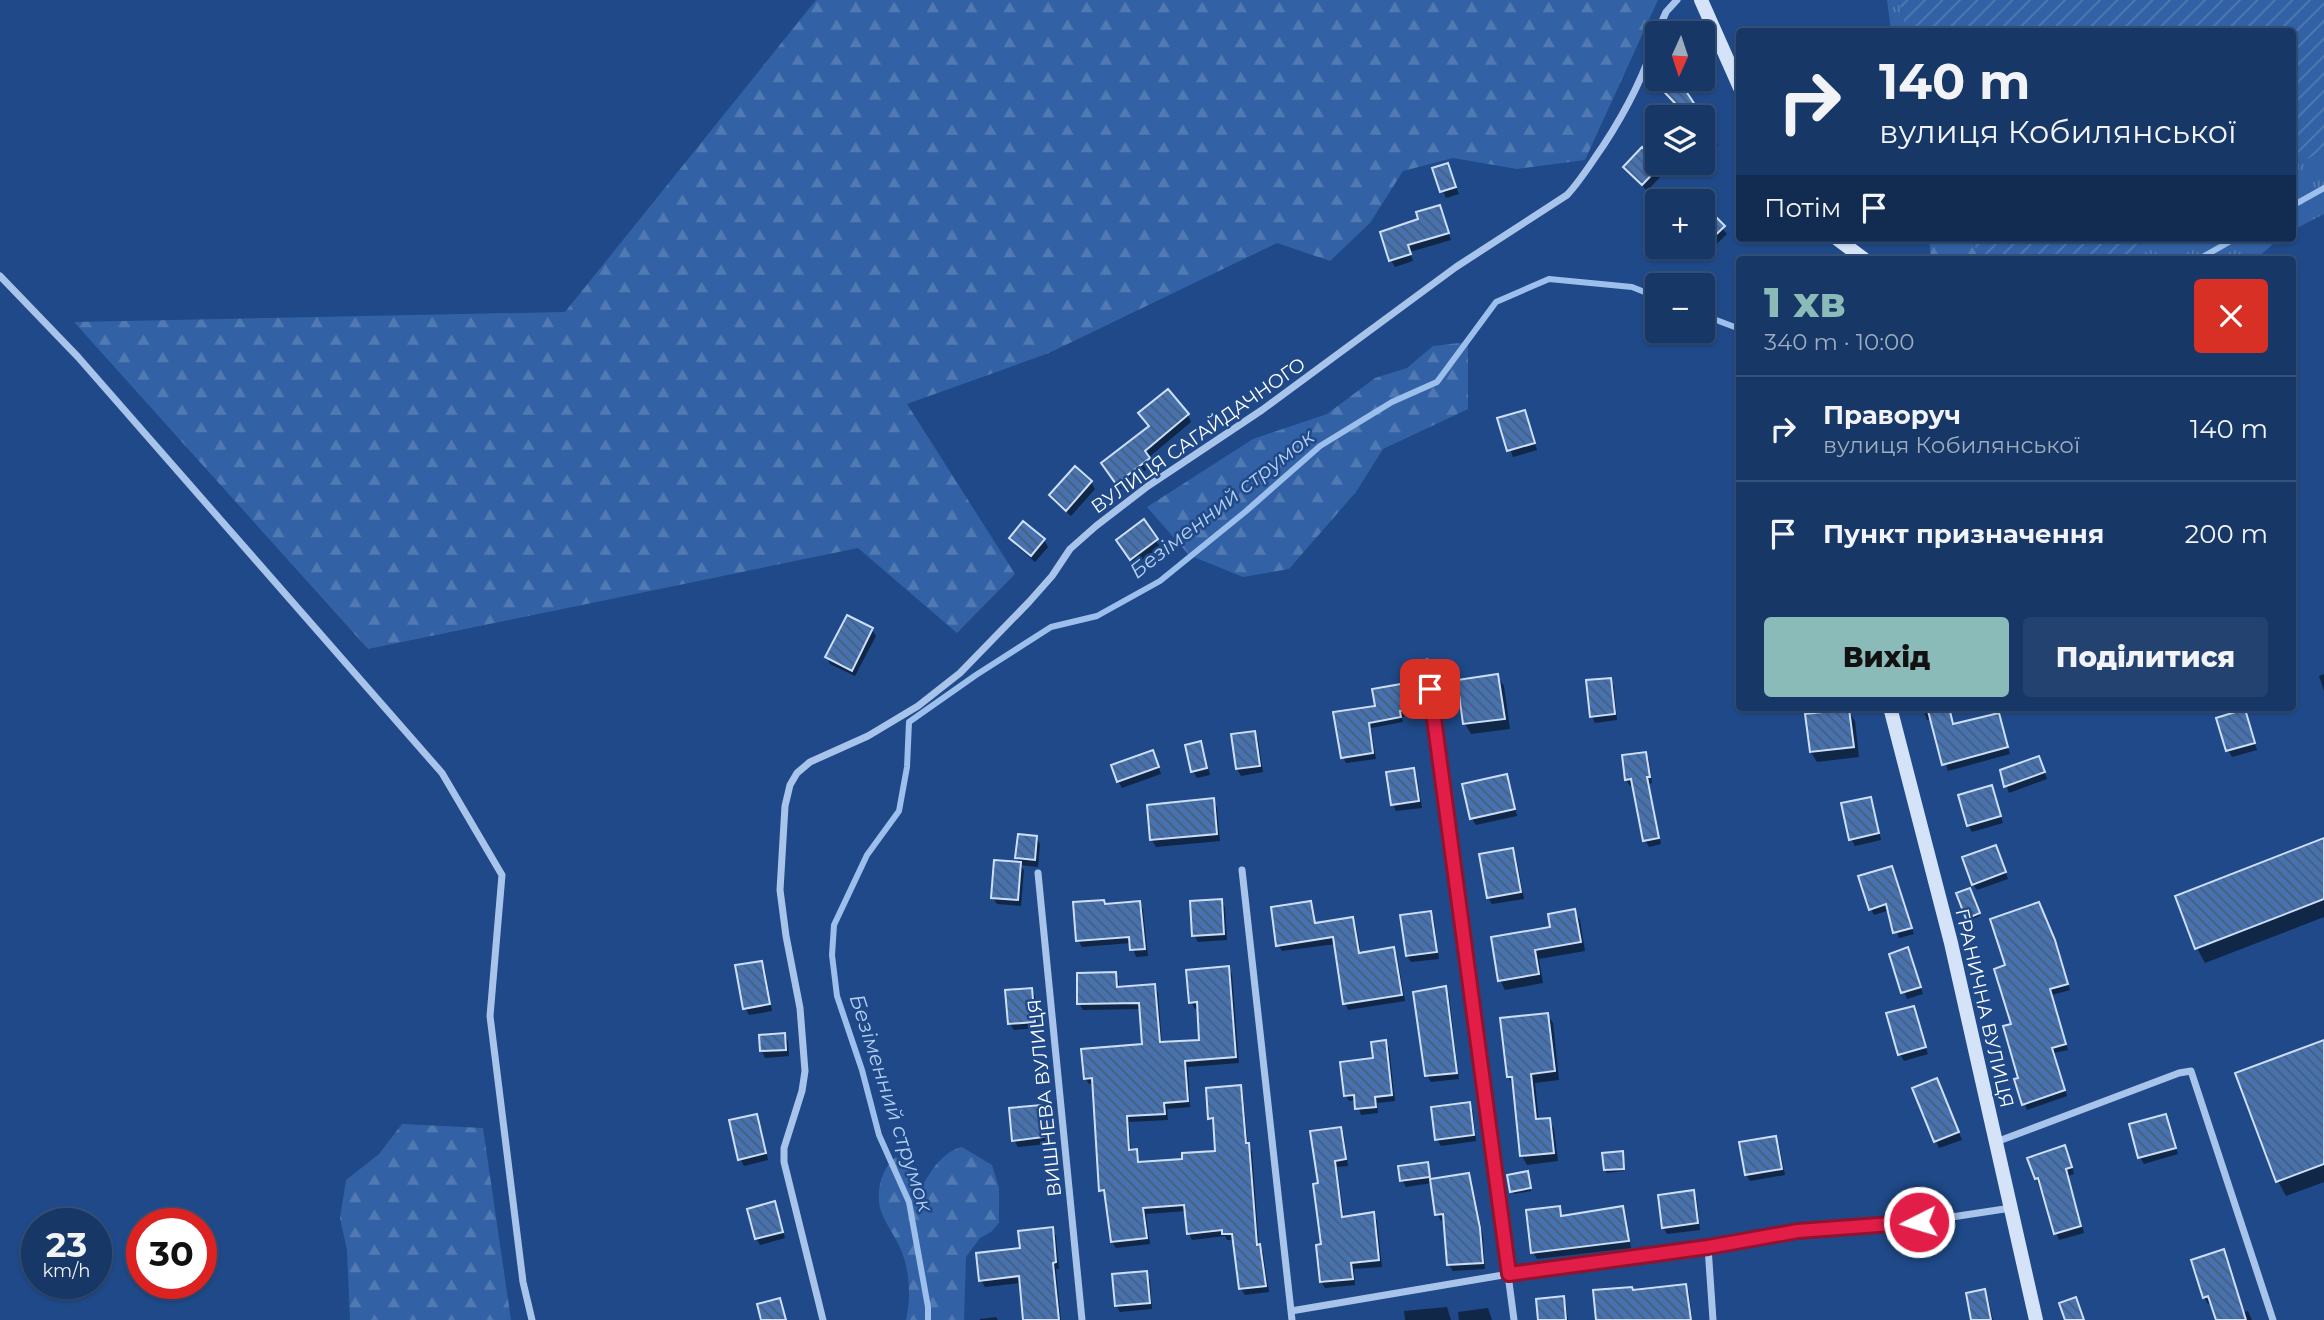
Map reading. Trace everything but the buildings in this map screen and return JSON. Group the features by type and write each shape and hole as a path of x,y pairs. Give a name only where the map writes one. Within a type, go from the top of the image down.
{"street":[{"name":"ВУЛИЦЯ САГАЙДАЧНОГО","path":"1662,21 1666,12 1677,0"},
{"path":"1701,0 1736,79"},
{"name":"ВУЛИЦЯ САГАЙДАЧНОГО","path":"823,1320 784,1162 784,1148 802,1091 806,1061 780,890 783,823 793,779 810,762 892,723 939,691 1029,602 1081,539 1138,494 1262,410 1456,267 1567,195 1582,178 1625,112 1645,67"},
{"path":"1841,242 1860,256"},
{"path":"0,276 78,356 442,774 502,875 490,1016 523,1282 532,1320"},
{"path":"1427,662 1514,1320"},
{"name":"ГРАНИЧНА ВУЛИЦЯ","path":"1891,711 1951,943 2036,1320"},
{"path":"1242,870 1292,1320"},
{"name":"ВИШНЕВА ВУЛИЦЯ","path":"1038,873 1082,1320"},
{"path":"1996,1142 2179,1073 2191,1071 2273,1320"},
{"path":"1291,1311 1509,1274 1708,1247 1798,1231 1919,1222 2011,1208"},
{"path":"1708,1247 1713,1320"}],"green space":[{"path":"816,0 1658,0 1648,21 1645,21 1645,28 1585,160 1517,169 1453,158 1403,171 1370,223 1330,261 1277,243 1049,353 907,404 1015,574 957,633 858,548 368,649 74,322 565,312"},
{"path":"1887,0 1899,0 1905,28 1891,28"},
{"path":"1899,0 2324,0 2324,151 2296,165 2296,28 1905,28"},
{"path":"2324,151 2324,214 2296,228 2296,165"},
{"path":"1929,242 1974,242 1979,256 1931,256"},
{"path":"1974,242 2143,242 2129,256 1977,254"},
{"path":"2143,242 2275,242 2259,256 2129,256"},
{"path":"1468,342 1468,409 1383,449 1356,492 1289,569 1243,577 1189,555 1147,507 1253,439 1327,414 1375,378 1407,368 1433,346"},
{"path":"402,1124 483,1128 511,1320 350,1320 347,1250 340,1218 346,1180 379,1154"},
{"path":"962,1147 992,1165 999,1188 999,1223 991,1232 980,1238 966,1257 964,1320 906,1320 909,1303 908,1276 899,1245 879,1204 883,1174 896,1157 906,1164 917,1196 941,1160"}],"waterway":[{"name":"Безіменний струмок","path":"2296,204 2324,188"},
{"name":"Безіменний струмок","path":"2204,256 2229,242"},
{"name":"Безіменний струмок","path":"928,1320 909,1202 879,1135 862,1070 837,996 832,955 834,925 867,855 899,811 907,767 909,722 1051,627 1097,616 1160,581 1320,446 1392,402 1437,382 1496,302 1549,279 1632,287 1645,292"},
{"name":"Безіменний струмок","path":"1715,320 1736,327"}],"route":[{"path":"1430,689 1509,1274 1708,1247 1798,1231 1919,1222"}]}
